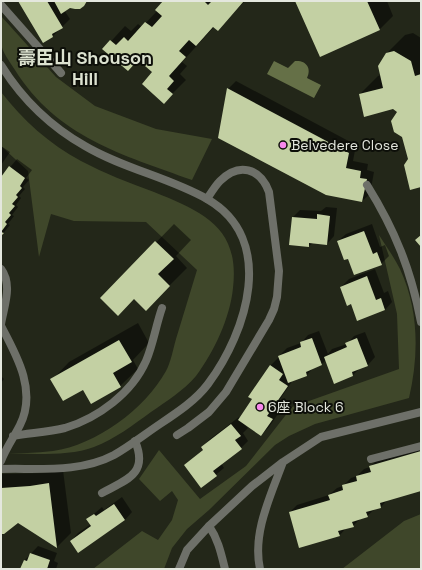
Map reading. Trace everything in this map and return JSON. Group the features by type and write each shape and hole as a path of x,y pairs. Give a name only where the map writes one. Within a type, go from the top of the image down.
{"street":[{"path":"1,5 60,73"},
{"path":"1,65 22,94 36,109 51,123 68,135 102,155 182,187 218,206 241,236 250,260 250,280 247,299 237,333 220,366 200,394 188,404 113,455 84,466 70,468 1,469"},
{"path":"177,436 199,421 226,392 269,320 277,297 279,271 269,192 266,185 256,174 250,171 238,170 219,182 207,199"},
{"path":"367,184 381,207 402,251 416,297 421,322"},
{"path":"1,269 6,276 8,283 1,325 24,376 27,396 23,416 1,461"},
{"path":"13,436 65,428 93,416 118,398 129,386 146,361 162,308"},
{"path":"179,569 187,550 209,526 252,486 283,462 321,437 421,412"},
{"path":"102,493 134,474 140,462 140,455 135,441"},
{"path":"372,459 421,446"},
{"path":"260,569 258,553 262,524 283,462"},
{"path":"209,526 219,545 225,569"}],"shaded area":[{"path":"1,16 56,77 95,106 156,129 212,139 192,180 141,162 93,141 71,128 51,112 32,93 15,70 5,53 1,43"},
{"path":"274,61 288,68 295,61 305,63 309,71 307,78 321,85 314,98 267,74"},
{"path":"1,92 37,131 69,154 99,170 172,199 202,215 224,236 230,250 234,267 233,288 225,323 215,346 196,376 175,396 124,431 102,444 84,450 48,454 1,454 47,452 86,441 118,423 146,399 166,371 171,360 197,270 146,222 74,221 51,214 39,257 28,171 1,146"},
{"path":"379,235 400,269 411,300 414,316 416,349 409,398 315,424 289,436 275,445 209,510 187,529 172,548 164,569 93,569 142,531 158,540 172,520 178,500 172,491 160,501 139,479 159,450 200,499 246,466 292,407 399,369 397,314"},
{"path":"421,514 421,569 342,569 404,521"}],"building":[{"path":"18,1 47,1 63,28 52,34 53,37 43,43"},
{"path":"54,1 87,1 80,9 70,8 61,14"},
{"path":"163,1 204,1 208,5 212,1 244,1 218,31 213,27 196,46 189,40 179,51 186,57 169,76 174,81 167,89 173,94 164,104 142,84 152,72 138,60 128,71 102,49 110,40 116,45 124,37 128,41 145,22 152,27 162,16 155,10"},
{"path":"295,1 367,1 380,30 320,57"},
{"path":"394,51 411,61 415,76 421,74 421,187 410,190 404,165 408,159 402,137 394,132 391,121 397,112 393,109 364,117 359,94 383,88 378,66 386,53"},
{"name":"Belvedere Close","path":"227,88 349,153 346,168 361,171 360,178 367,179 362,202 326,195 218,138"},
{"path":"9,166 25,178 20,186 22,188 16,195 18,197 12,204 15,206 9,213 11,215 5,222 7,224 1,232 1,177"},
{"path":"317,214 330,216 327,245 309,243 309,247 289,245 292,217 317,219"},
{"path":"364,231 373,254 377,252 382,265 354,275 348,259 344,260 337,241"},
{"path":"421,235 421,247 415,240"},
{"path":"155,241 174,259 158,274 170,286 146,311 134,299 118,316 100,298"},
{"path":"367,276 376,300 381,298 385,310 357,321 351,304 347,306 340,287"},
{"path":"312,338 322,365 306,372 307,376 288,383 278,356 301,347 300,342"},
{"path":"357,338 368,366 352,372 353,376 334,384 324,357 347,347 345,343"},
{"path":"119,340 132,362 113,373 121,387 91,404 83,390 63,401 50,379"},
{"name":"6座 Block 6","path":"270,365 283,374 279,380 288,386 267,416 273,419 261,436 238,420 252,399 248,397"},
{"path":"231,424 241,436 235,440 242,449 213,471 217,476 201,488 184,465 203,450 201,447"},
{"path":"421,451 421,491 380,503 381,508 366,512 368,517 352,522 354,527 338,531 340,536 299,548 289,512 330,500 328,495 343,490 342,485 357,481 356,476 371,472 369,466"},
{"path":"49,483 57,548 18,523 4,534 1,534 1,488"},
{"path":"114,504 125,520 78,553 70,541 91,526 86,519 94,514 96,516"},
{"path":"30,553 50,560 47,569 20,569 24,560 27,561"}],"place":[{"name":"Belvedere Close","path":"283,145"},
{"name":"6座 Block 6","path":"260,407"}],"district":[{"name":"壽臣山 Shouson Hill","path":"85,67"}]}
